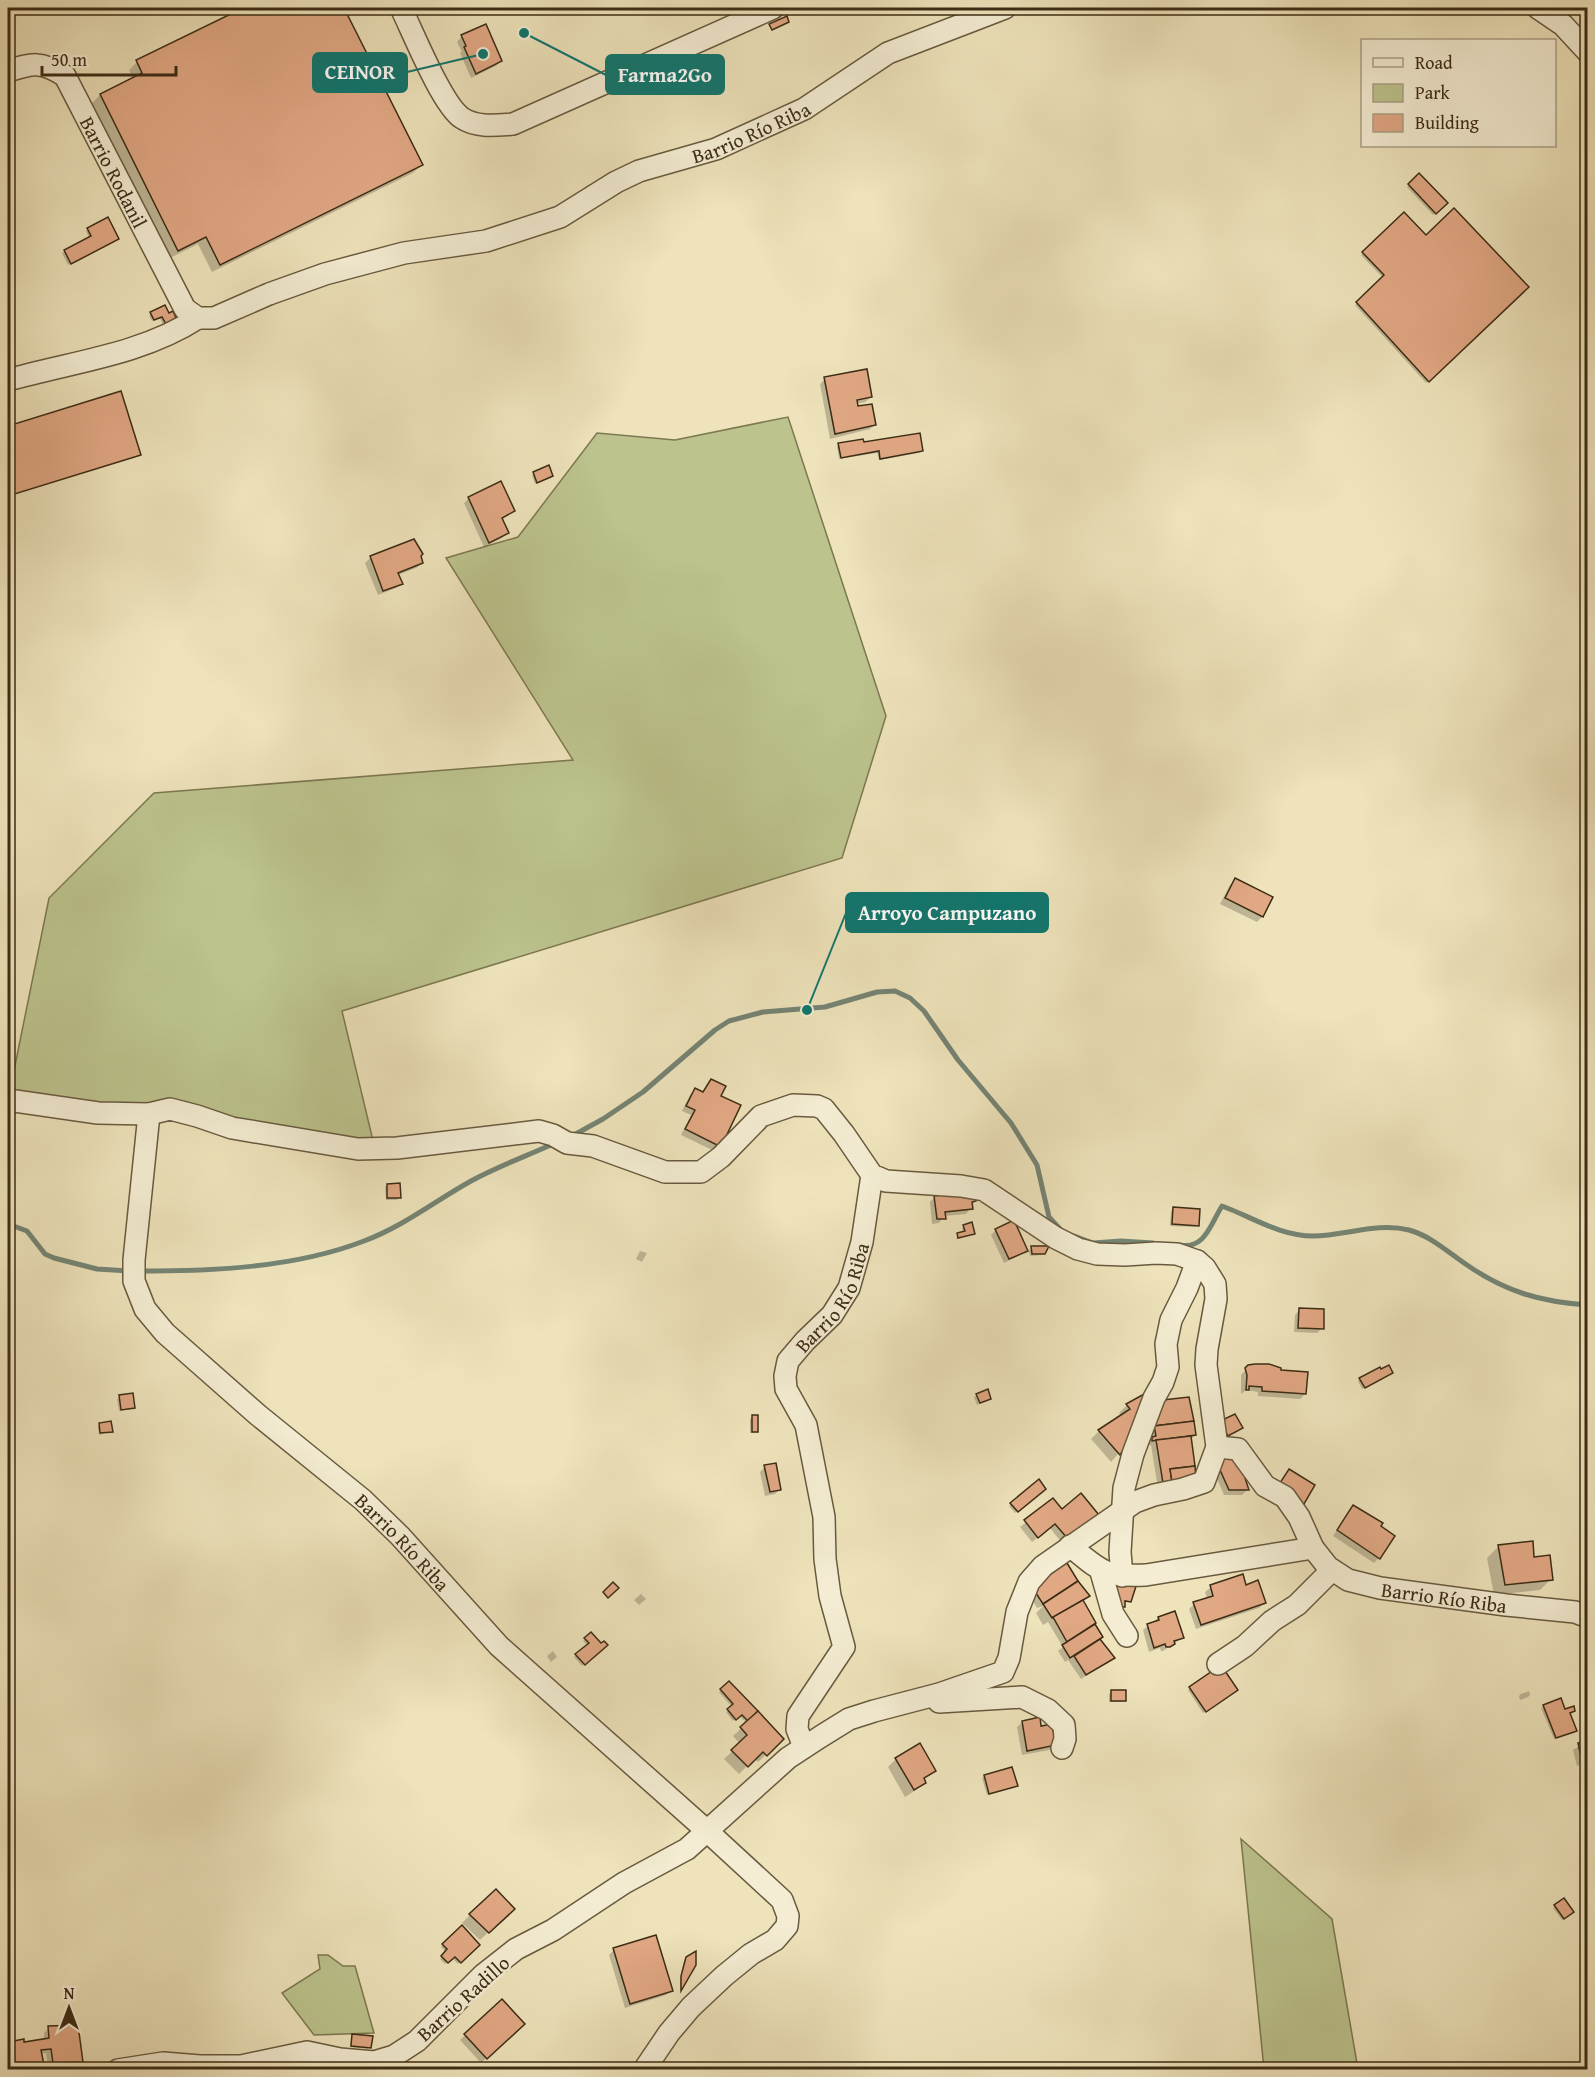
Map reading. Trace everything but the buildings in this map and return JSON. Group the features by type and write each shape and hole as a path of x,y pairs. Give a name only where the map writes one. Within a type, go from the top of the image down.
{"street":[{"path":"401,8 446,100 463,119 489,126 513,124 773,8"},
{"name":"Barrio Río Riba","path":"198,318 214,318 269,294 325,274 404,253 486,241 560,217 616,182 639,171 716,149 804,109 888,53 1005,8"},
{"path":"1538,8 1563,25 1587,52"},
{"name":"Barrio Rodanil","path":"8,71 27,65 48,65 65,76 185,309 198,318"},
{"path":"8,380 103,357 175,333 198,318"},
{"path":"8,1100 98,1113 149,1114 170,1109 232,1128 358,1149 408,1147 539,1131 560,1139 601,1148 665,1172 701,1172 721,1157 761,1116 793,1105 817,1106 824,1109 844,1134 872,1175 886,1181 984,1190 1056,1238 1088,1251 1125,1255 1177,1254 1197,1261 1205,1268 1215,1284 1216,1299 1206,1365 1217,1448 1204,1482 1135,1502 1122,1513 1113,1515 1043,1566 1029,1582 1017,1612 1009,1658 1003,1672 849,1719 788,1758 706,1830"},
{"name":"Barrio Río Riba","path":"149,1114 134,1270 146,1309 165,1333 258,1415 363,1500 400,1536 499,1646 782,1900 788,1917 787,1926 774,1940 751,1954 724,1976 691,2007 669,2033 644,2070"},
{"name":"Barrio Río Riba","path":"804,1747 797,1729 798,1716 844,1647 830,1596 825,1559 824,1518 806,1425 786,1389 785,1376 788,1361 832,1315 849,1288 862,1242 872,1175"},
{"path":"1122,1576 1120,1552 1122,1513 1128,1468 1154,1398 1163,1382 1167,1367 1166,1344 1171,1320 1197,1261"},
{"name":"Barrio Río Riba","path":"1217,1448 1238,1449 1266,1486 1285,1497 1299,1517 1313,1548 1328,1567 1348,1580 1380,1588 1575,1612 1587,1617"},
{"path":"1070,1546 1101,1572 1122,1576 1146,1575 1313,1548"},
{"path":"1218,1664 1245,1646 1272,1621 1297,1605 1332,1570"},
{"path":"1101,1572 1113,1614 1127,1636"},
{"path":"924,1697 937,1702 1023,1697 1048,1710 1064,1725 1065,1739 1062,1748"},
{"name":"Barrio Radillo","path":"118,2070 163,2063 241,2066 307,2052 340,2059 374,2062 394,2056 417,2041 483,1975 516,1949 553,1930 624,1883 687,1849 706,1830"}],"green space":[{"path":"788,417 886,716 842,858 342,1011 375,1149 170,1109 8,1100 49,898 154,793 573,760 446,558 518,537 597,433 675,440"},
{"path":"1241,1839 1332,1919 1358,2069 1264,2069"},
{"path":"318,1955 328,1955 343,1966 355,1966 374,2033 314,2035 282,1993 320,1969"}],"waterway":[{"path":"572,1136 603,1119 643,1092 715,1030 729,1021 763,1012 825,1007 877,992 895,991 910,998 924,1011 958,1060 1011,1123 1037,1165 1049,1217 1060,1229"},
{"path":"139,1271 253,1266 310,1257 337,1250 379,1235 481,1176 555,1143"},
{"path":"1180,1245 1189,1245 1201,1239 1222,1206 1278,1229 1301,1235 1313,1236 1373,1228 1397,1228 1425,1236 1481,1274 1510,1289 1539,1298 1588,1305"},
{"path":"8,1224 27,1231 45,1254 54,1258 97,1269 129,1271"},
{"path":"1074,1236 1093,1243 1121,1241 1153,1243"}],"place":[{"name":"Farma2Go","path":"524,33"},
{"name":"CEINOR","path":"483,54"},
{"name":"Arroyo Campuzano","path":"807,1010"}]}
